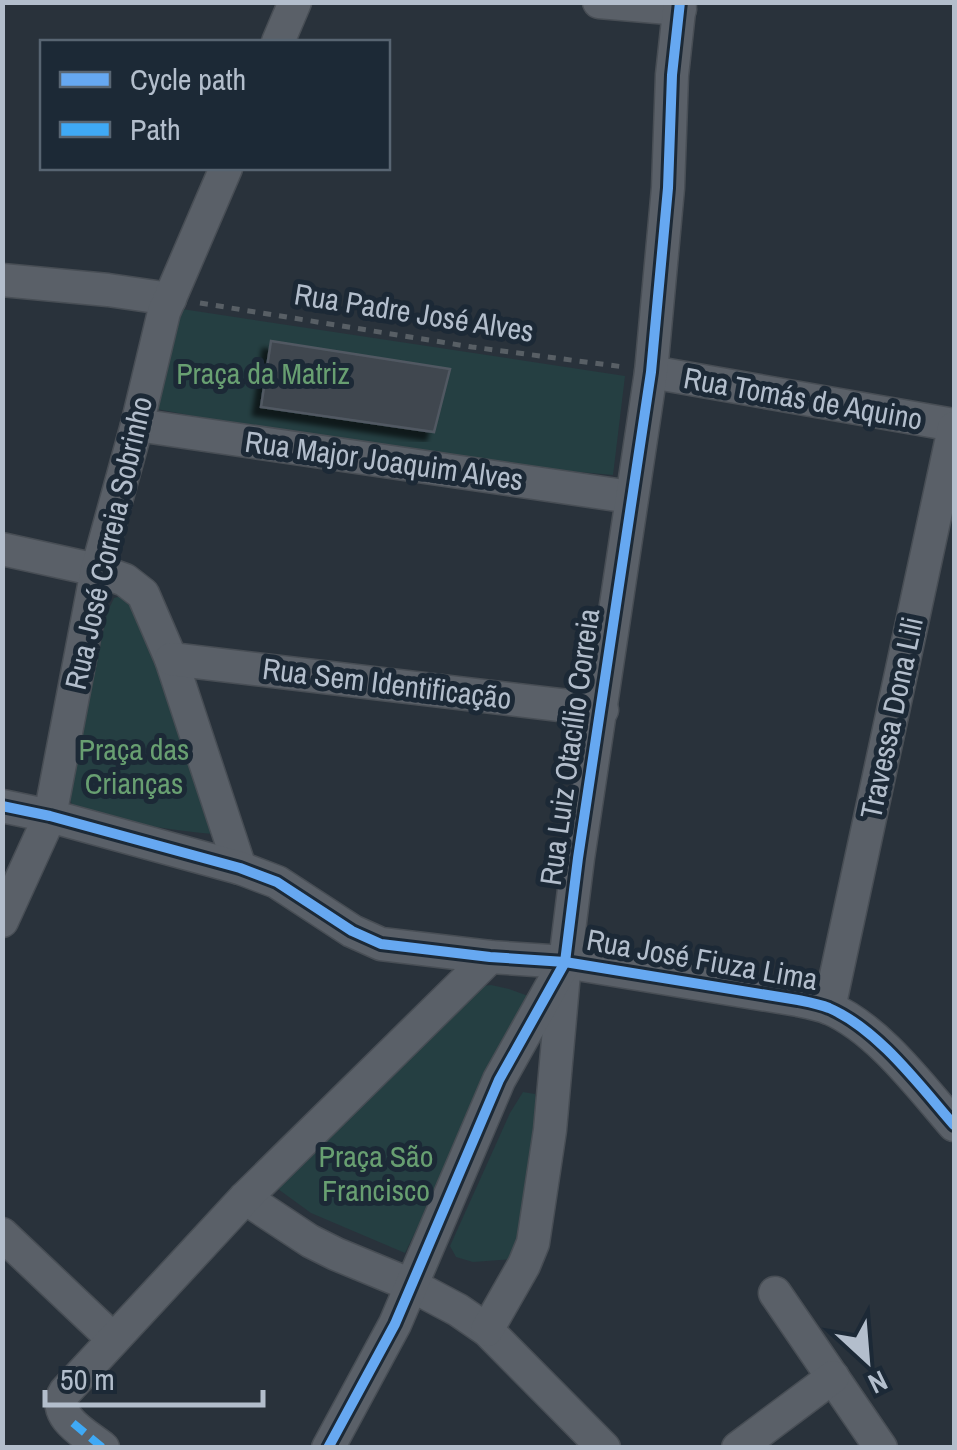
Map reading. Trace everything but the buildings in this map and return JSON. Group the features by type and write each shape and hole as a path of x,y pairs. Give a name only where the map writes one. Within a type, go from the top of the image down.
{"street":[{"path":"279,40 295,2"},
{"path":"598,2 680,6"},
{"name":"Rua Luiz Otacílio Correia","path":"328,1448 395,1324 500,1080 566,962 580,840 651,372 680,6"},
{"name":"Rua José Correia Sobrinho","path":"2,922 50,816 97,570 164,312 225,170"},
{"path":"2,280 170,299"},
{"name":"Rua Tomás de Aquino","path":"651,372 954,427"},
{"name":"Rua Major Joaquim Alves","path":"137,425 631,497"},
{"name":"Travessa Dona Lili","path":"829,1008 954,427"},
{"path":"2,548 97,570 125,580 142,594 171,659 240,868"},
{"name":"Rua Sem Identificação","path":"171,659 602,710"},
{"name":"Rua José Fiuza Lima","path":"2,806 240,868 277,882 352,931 381,944 566,962 829,1008 885,1047 954,1125"},
{"path":"104,1448 62,1411 60,1398 76,1377 246,1198 490,957"},
{"path":"487,1330 533,1243 550,1130 566,962"},
{"path":"246,1198 310,1241 411,1285 487,1330 604,1448"},
{"path":"2,1234 113,1339"},
{"path":"775,1293 882,1448"},
{"path":"738,1448 833,1377"}],"green space":[{"name":"Praça da Matriz","path":"182,309 625,376 613,475 534,468 157,409"},
{"name":"Praça das Crianças","path":"125,595 151,643 213,834 142,824 72,808 70,794 107,613 114,598"},
{"name":"Praça São Francisco","path":"491,985 531,997 405,1253 311,1213 278,1189 473,987"},
{"path":"523,1092 535,1094 539,1110 514,1259 473,1262 456,1257 450,1246"}],"marked path":[{"path":"73,1423 103,1448"}],"cycle path":[{"path":"328,1448 395,1324 499,1080 565,962 651,372 680,2"},
{"path":"2,806 240,868 277,882 352,931 381,944 565,962 825,1007 847,1017 881,1044 954,1125"}]}
